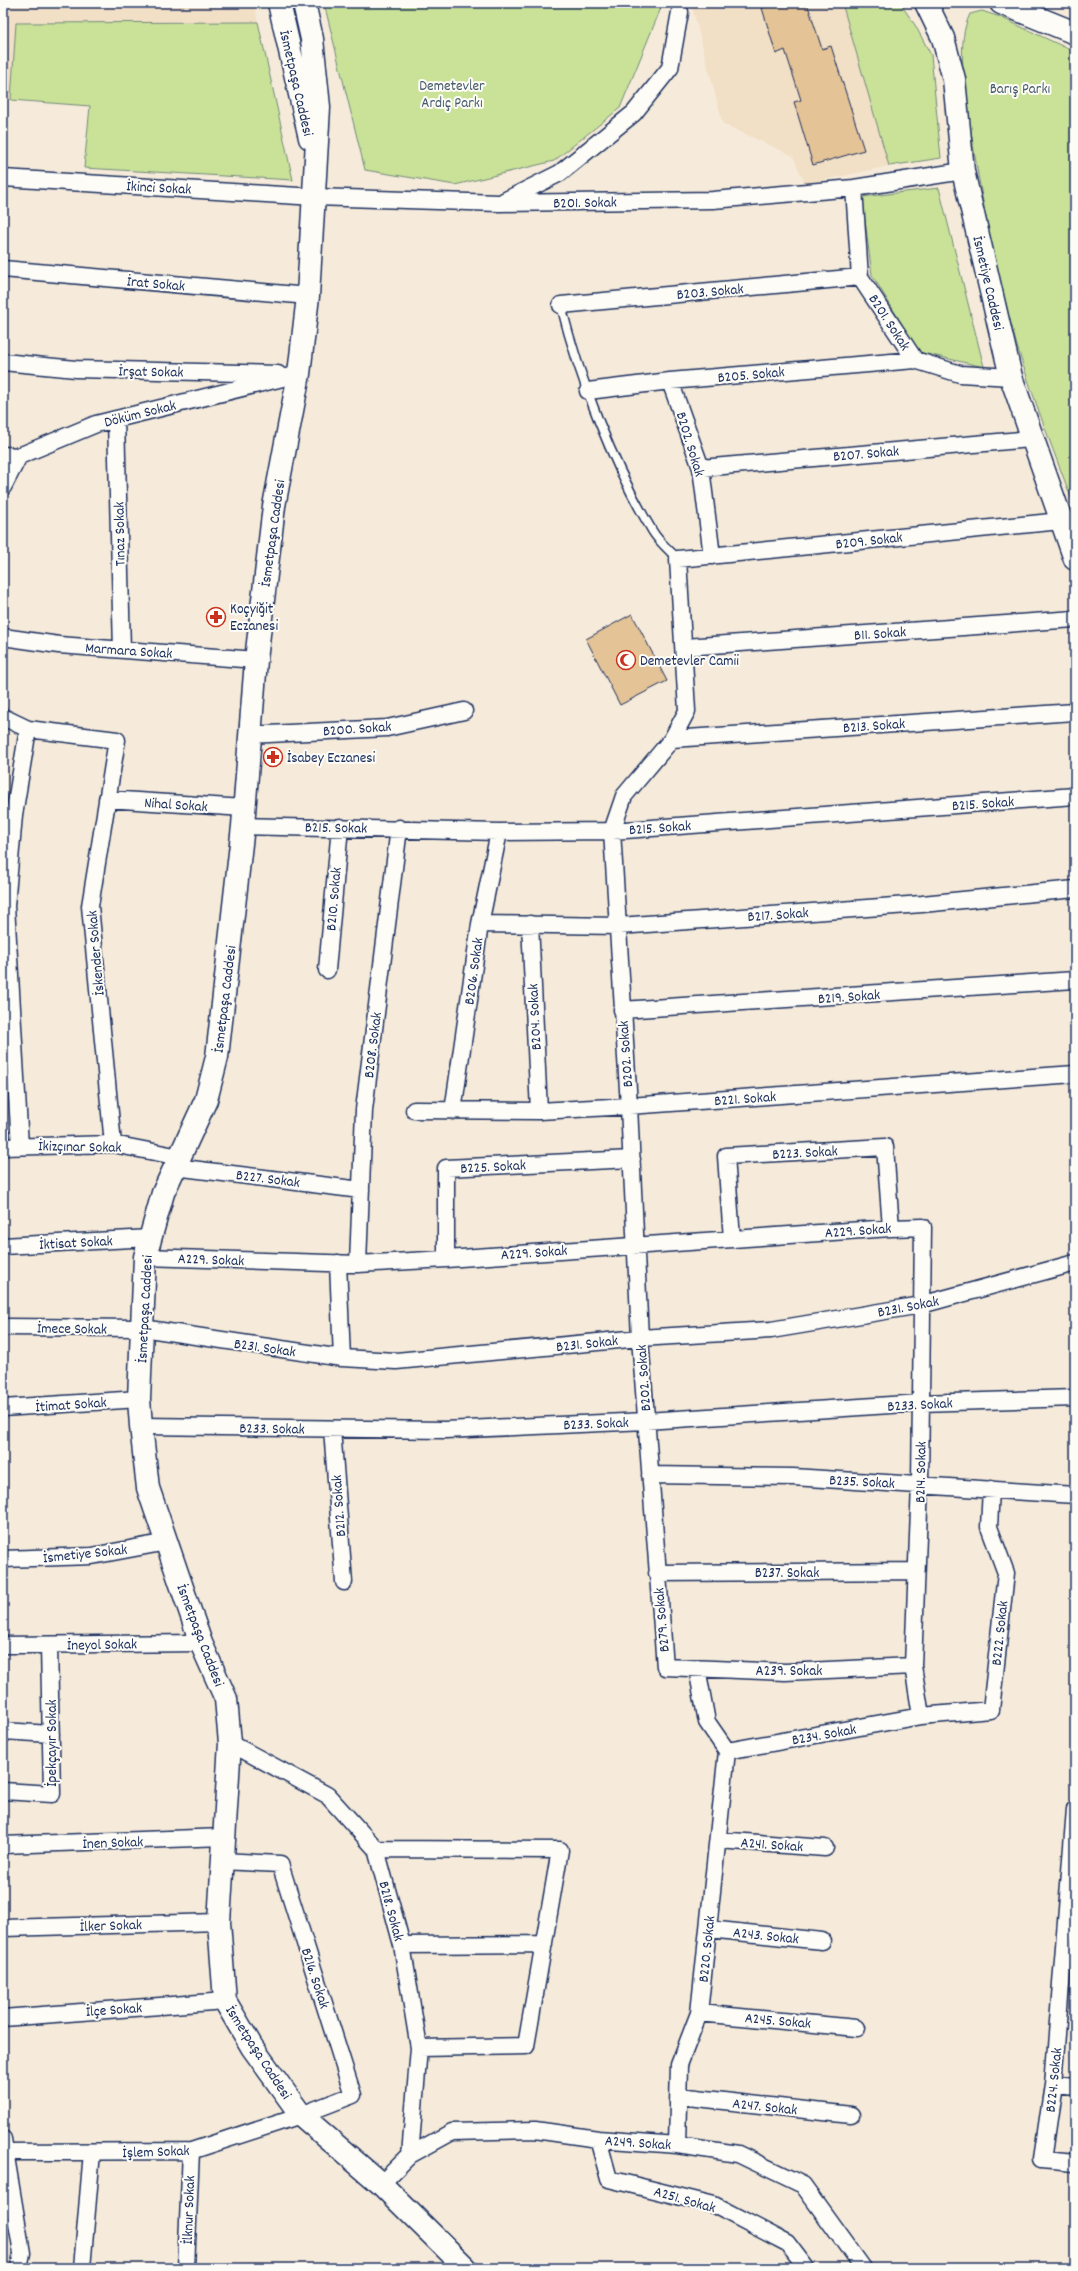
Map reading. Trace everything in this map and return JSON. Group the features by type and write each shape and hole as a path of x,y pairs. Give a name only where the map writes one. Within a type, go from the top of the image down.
{"main road":[{"name":"İsmetpaşa Caddesi","path":"279,3 315,163"},
{"name":"İsmetpaşa Caddesi","path":"304,3 312,39 319,107 315,163 315,197 308,296 300,374 274,506 256,660 249,735 244,817 217,1057 206,1100 163,1193 147,1248 139,1399 148,1488 201,1643 226,1699 230,1743 219,1922 225,2001 252,2047 301,2115 381,2184 466,2268"},
{"path":"1002,3 1075,33"},
{"name":"İsmetiye Caddesi","path":"931,6 943,38 954,79 962,171 1011,376 1031,439 1075,559"}],"street":[{"path":"499,203 560,173 634,113 670,68 680,12"},
{"name":"B201. Sokak","path":"315,197 499,203 713,200 854,188 962,171"},
{"name":"İkinci Sokak","path":"3,178 315,197"},
{"name":"B201. Sokak","path":"854,188 860,277 915,360 960,374 1011,376"},
{"name":"İrat Sokak","path":"3,269 308,296"},
{"name":"B203. Sokak","path":"561,305 860,277"},
{"name":"B205. Sokak","path":"588,392 670,381 915,360"},
{"name":"İrşat Sokak","path":"3,362 76,369 300,374"},
{"name":"Döküm Sokak","path":"19,456 96,424 300,374"},
{"name":"B202. Sokak","path":"670,381 701,468 712,556"},
{"name":"Tınaz Sokak","path":"116,419 122,650"},
{"name":"B207. Sokak","path":"701,468 1031,439"},
{"path":"3,455 19,456 3,487"},
{"name":"B209. Sokak","path":"678,559 1061,521"},
{"name":"B202. Sokak","path":"657,1573 640,1338 632,1159 622,1010 619,926 612,831 624,796 672,739 687,711 685,647 678,559"},
{"name":"B11. Sokak","path":"685,647 1075,619"},
{"name":"Marmara Sokak","path":"3,637 58,645 256,660"},
{"name":"B200. Sokak","path":"249,735 387,728 464,710"},
{"name":"B213. Sokak","path":"672,739 1075,712"},
{"path":"3,717 28,729 14,815 6,906 20,1146"},
{"name":"İskender Sokak","path":"28,729 117,740 90,906 113,1144"},
{"name":"B215. Sokak","path":"244,817 340,827 500,832 612,831 1075,796"},
{"name":"Nihal Sokak","path":"107,799 244,817"},
{"name":"B210. Sokak","path":"327,970 340,827"},
{"name":"B208. Sokak","path":"358,1264 364,1110 399,828"},
{"name":"B206. Sokak","path":"453,1111 480,924 500,832"},
{"name":"B217. Sokak","path":"480,924 619,926 922,904 1075,888"},
{"name":"B204. Sokak","path":"530,924 539,1110"},
{"name":"B219. Sokak","path":"622,1010 1075,980"},
{"name":"B221. Sokak","path":"414,1110 539,1110 629,1106 1075,1074"},
{"name":"İkizçınar Sokak","path":"3,1147 113,1144 178,1162"},
{"name":"B223. Sokak","path":"732,1239 726,1156 885,1147 891,1228"},
{"name":"B225. Sokak","path":"446,1259 446,1168 632,1159"},
{"name":"B227. Sokak","path":"178,1162 361,1190"},
{"name":"A229. Sokak","path":"147,1248 358,1264 446,1259 636,1244 923,1227"},
{"name":"B214. Sokak","path":"921,1716 913,1666 920,1484 923,1227"},
{"name":"İktisat Sokak","path":"3,1246 147,1248"},
{"path":"338,1263 342,1358"},
{"name":"B231. Sokak","path":"142,1328 342,1358 396,1361 640,1338 771,1330 921,1305 1075,1263"},
{"name":"İmece Sokak","path":"3,1327 142,1328"},
{"name":"B233. Sokak","path":"141,1426 445,1430 646,1421 921,1403 1075,1398"},
{"name":"İtimat Sokak","path":"3,1408 139,1399"},
{"name":"B212. Sokak","path":"332,1429 344,1582"},
{"name":"B235. Sokak","path":"650,1475 793,1476 1075,1494"},
{"name":"B222. Sokak","path":"921,1716 991,1710 1006,1573 989,1527 991,1489"},
{"name":"İsmetiye Sokak","path":"3,1560 92,1556 167,1542"},
{"name":"B237. Sokak","path":"657,1573 916,1571"},
{"name":"B279. Sokak","path":"657,1573 665,1666"},
{"name":"İneyol Sokak","path":"3,1646 201,1643"},
{"name":"İpekçayır Sokak","path":"3,1791 52,1794 49,1645"},
{"name":"A239. Sokak","path":"665,1666 785,1672 913,1666"},
{"path":"697,1668 707,1722 727,1751"},
{"name":"B234. Sokak","path":"727,1751 921,1716"},
{"path":"3,1731 51,1734"},
{"name":"B218. Sokak","path":"230,1743 327,1795 376,1849 402,1945 419,2048 410,2155"},
{"name":"B220. Sokak","path":"678,2145 679,2065 699,2013 727,1751"},
{"name":"B224. Sokak","path":"1075,1809 1068,1995 1042,2159 1075,2162"},
{"name":"İnen Sokak","path":"3,1845 224,1838"},
{"name":"A241. Sokak","path":"718,1840 825,1848"},
{"path":"376,1849 560,1850 526,2046 419,2048"},
{"name":"B216. Sokak","path":"222,1861 280,1864 353,2095 301,2115"},
{"name":"İlker Sokak","path":"3,1928 219,1922"},
{"name":"A243. Sokak","path":"709,1930 822,1941"},
{"path":"402,1945 544,1944"},
{"name":"İlçe Sokak","path":"3,2018 225,2001"},
{"name":"A245. Sokak","path":"699,2013 856,2028"},
{"path":"1054,2084 1075,2086"},
{"name":"A247. Sokak","path":"678,2096 851,2115"},
{"name":"İşlem Sokak","path":"4,2145 92,2152 191,2151 301,2115"},
{"name":"A249. Sokak","path":"381,2184 410,2155 452,2132 534,2130 598,2139 678,2145 738,2154 803,2185 863,2268"},
{"name":"A251. Sokak","path":"598,2139 609,2179 714,2205 787,2243 806,2268"},
{"path":"4,2145 22,2253 19,2268"},
{"name":"İlknur Sokak","path":"186,2268 191,2151"},
{"path":"82,2268 92,2152"}],"lane":[{"path":"561,305 570,342 588,392 626,479 654,534 678,559"}],"shaded area":[{"path":"3,3 254,3 258,22 16,23 11,100 3,100"},
{"path":"691,3 842,3 889,166 805,184 793,156 723,124"}],"green space":[{"name":"Demetevler Ardıç Parkı","path":"324,3 663,3 620,108 554,161 455,185 365,170"},
{"path":"842,3 900,3 915,25 931,55 941,158 889,166"},
{"name":"Barış Parkı","path":"982,11 1000,17 1075,52 1075,508 1017,346 995,261 983,204 973,147 962,51 963,38 970,14"},
{"path":"258,22 293,180 84,168 90,106 11,100 16,23"},
{"path":"939,188 984,367 919,352 872,275 862,197"}],"building":[{"path":"778,3 807,3 822,49 831,46 864,150 813,165 794,102 801,100 785,50 776,54 762,8"},
{"name":"Demetevler Camii","path":"632,614 667,681 620,705 586,639"}],"place":[{"name":"Koçyiğit Eczanesi","path":"216,617"},
{"name":"Demetevler Camii","path":"626,660"},
{"name":"İsabey Eczanesi","path":"273,757"}]}
